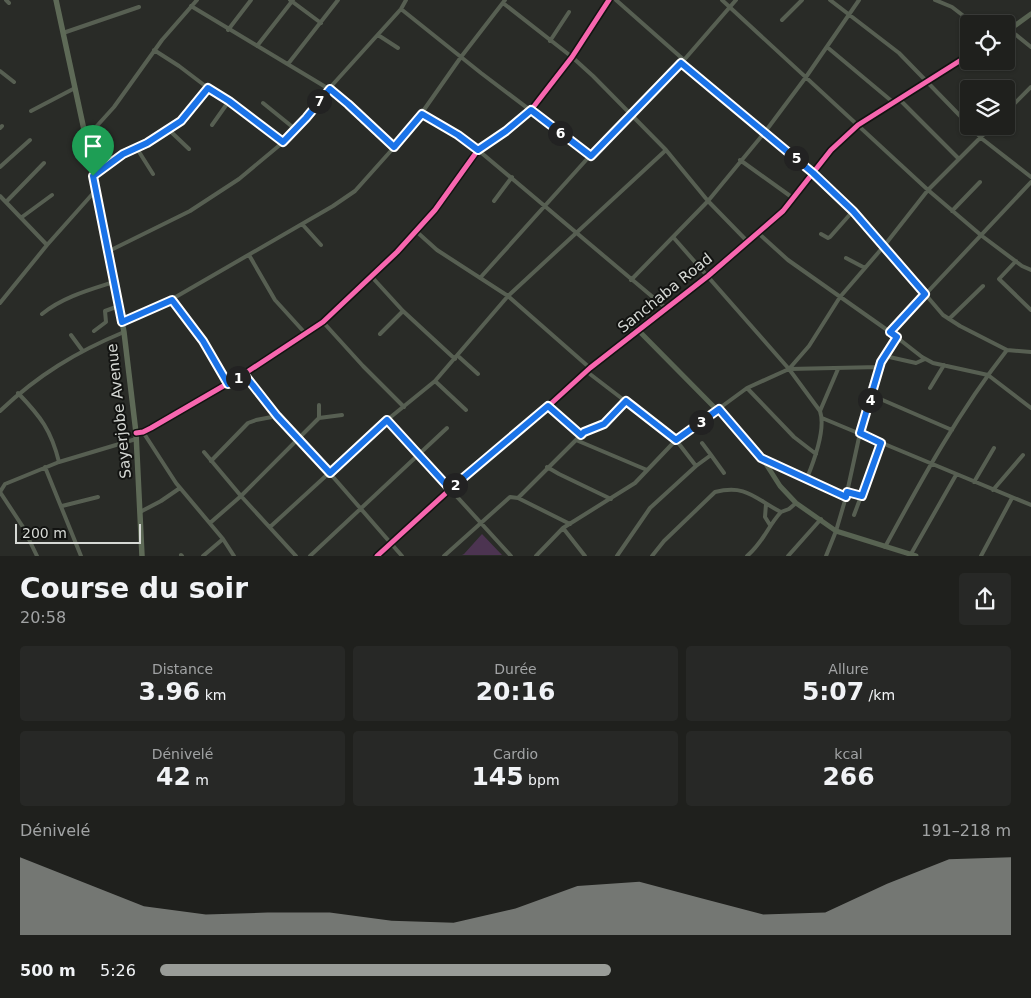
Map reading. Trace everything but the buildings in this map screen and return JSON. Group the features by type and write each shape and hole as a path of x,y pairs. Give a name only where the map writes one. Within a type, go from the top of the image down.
{"main road":[{"name":"Sayerjobe Avenue","path":"56,0 109,251 124,332 136,436 142,556"}],"street":[{"path":"86,139 114,107 154,50 197,0"},
{"path":"228,30 251,0"},
{"path":"288,64 338,0"},
{"path":"109,251 190,211 225,189 283,142 401,9 406,0"},
{"path":"36,556 23,526 0,492 5,484 45,467 136,436 228,384 323,322 417,232 478,150 506,131 531,110 572,57 609,0"},
{"path":"616,0 682,62 813,173 853,211 949,319 1008,350 1031,352"},
{"path":"722,0 928,190 982,236 1022,266 1031,270"},
{"path":"480,278 591,156 682,62 736,0"},
{"path":"782,20 802,0"},
{"path":"830,0 899,53 960,117"},
{"path":"631,280 708,201 765,132 860,0"},
{"path":"935,0 952,7 962,15"},
{"path":"257,46 292,1 321,23"},
{"path":"122,322 172,300 356,191 422,114 461,57 504,2 572,57 631,114 666,150 708,201 747,241"},
{"path":"191,6 228,30 330,89 394,147"},
{"path":"63,33 139,7"},
{"path":"401,9 591,156"},
{"path":"550,41 569,12"},
{"path":"1015,26 1031,14"},
{"path":"378,34 398,48"},
{"path":"1015,36 1031,47"},
{"path":"827,47 896,101 958,159"},
{"path":"154,50 229,101 283,142"},
{"name":"Sanchaba Road","path":"377,556 450,489 588,370 708,276 783,211 840,140 858,124 960,61"},
{"path":"0,71 14,82"},
{"path":"1015,103 1031,86"},
{"path":"31,111 75,88"},
{"path":"93,176 123,154 147,143 181,121 208,88"},
{"path":"212,125 229,101"},
{"path":"263,103 295,129"},
{"path":"422,114 458,135 512,177 667,309"},
{"path":"168,129 189,149"},
{"path":"978,135 1031,177"},
{"path":"789,369 809,346 840,297 884,246 928,190 984,135"},
{"path":"0,167 30,140"},
{"path":"136,147 152,174"},
{"path":"270,527 387,420 434,381 508,296 666,150"},
{"path":"740,160 793,198"},
{"path":"6,202 44,163"},
{"path":"494,201 512,177"},
{"path":"952,210 980,182"},
{"path":"890,332 1031,182"},
{"path":"0,303 47,245 96,190"},
{"path":"22,217 52,195"},
{"path":"0,196 47,245"},
{"path":"821,234 828,238 853,211"},
{"path":"302,224 321,246"},
{"path":"417,232 437,250 508,296 588,370 676,440 696,466"},
{"path":"757,232 788,260 925,359 933,363 988,375 1030,406"},
{"path":"673,237 789,369 820,411 822,418 816,454 807,478"},
{"path":"249,255 275,300 305,333"},
{"path":"846,258 865,268"},
{"path":"1016,261 999,279 1031,310"},
{"path":"371,276 403,310 456,358 478,374"},
{"path":"42,314 66,298 114,282"},
{"path":"949,319 983,286"},
{"path":"172,300 203,341 228,384"},
{"path":"94,331 106,322 105,311 119,306"},
{"path":"380,334 403,310"},
{"path":"323,322 404,407"},
{"path":"639,331 691,385 715,408 719,409 761,458 780,486 796,503 836,531 914,555 956,475"},
{"path":"0,410 18,394 59,364 82,350 124,332"},
{"path":"71,335 82,350"},
{"path":"826,556 847,495 860,433 879,368 897,337"},
{"path":"885,547 930,464 988,375 1008,350"},
{"path":"885,356 916,363 925,359"},
{"path":"930,388 944,365"},
{"path":"536,556 563,528 635,483 676,440 747,388 789,369 879,368"},
{"path":"820,411 838,369"},
{"path":"244,374 277,416 392,542 402,556"},
{"path":"434,381 466,410"},
{"path":"747,388 794,437 816,454"},
{"path":"18,394 47,427 59,462"},
{"path":"871,395 952,430"},
{"path":"518,498 584,432 604,424 626,401"},
{"path":"210,523 300,439 319,418 320,406"},
{"path":"548,406 581,435"},
{"path":"319,418 342,415"},
{"path":"211,461 248,423 277,416"},
{"path":"822,418 1031,505"},
{"path":"387,420 510,556"},
{"path":"310,556 446,428"},
{"path":"143,432 180,488 223,539 234,556"},
{"path":"576,440 647,470"},
{"path":"702,443 724,473"},
{"path":"854,515 881,443"},
{"path":"974,482 994,448"},
{"path":"204,452 296,556"},
{"path":"617,556 650,508 696,466 711,455"},
{"path":"993,490 1023,455"},
{"path":"761,458 847,495 862,496"},
{"path":"45,467 81,556"},
{"path":"547,467 611,499"},
{"path":"140,512 161,502 180,488"},
{"path":"652,556 664,541 715,492 726,490 746,491 781,512"},
{"path":"62,506 98,497"},
{"path":"444,556 510,497 518,498 570,524"},
{"path":"981,556 1012,498"},
{"path":"747,556 760,544 770,525 781,512 789,510 796,503"},
{"path":"766,504 765,517 770,525"},
{"path":"788,556 820,519"},
{"path":"563,528 585,556"},
{"path":"203,556 223,539"}],"shaded area":[{"path":"482,534 502,555 462,555 464,554"}],"cycle path":[{"path":"136,433 151,428 244,374 323,322 397,252 435,210 478,150 506,131 531,110 572,57 609,0"},
{"path":"377,556 481,461 544,410 590,368 708,276 783,211 831,150 858,125 960,61"}],"route":[{"path":"681,63 813,173 853,211 925,294 890,332 897,337 881,362 860,433 881,443 862,496 847,492 846,497 761,458 719,409 676,440 626,401 604,424 581,435 548,406 450,489 387,420 330,473 277,416 244,374 228,384 203,341 172,300 122,322 93,176 123,154 147,143 181,121 208,88 229,101 283,142 330,89 394,147 422,114 458,135 478,150 506,131 531,110 591,156 681,63"}]}
